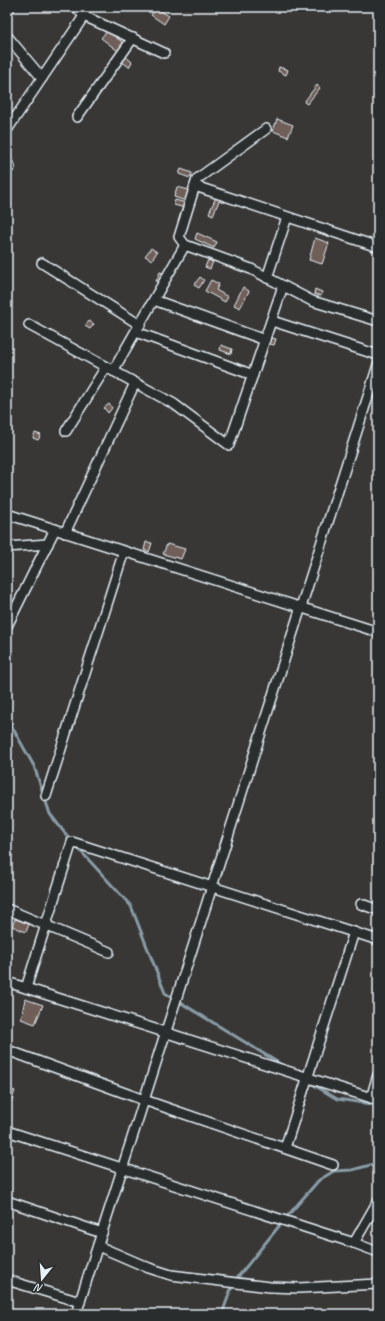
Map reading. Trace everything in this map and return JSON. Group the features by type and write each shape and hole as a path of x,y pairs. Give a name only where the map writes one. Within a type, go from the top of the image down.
{"street":[{"path":"7,10 10,7"},
{"path":"7,130 42,78 82,11 164,53"},
{"path":"7,36 42,78"},
{"path":"77,117 133,38"},
{"path":"266,129 197,179 179,237 185,245 251,269 312,301 378,321"},
{"path":"195,186 378,246"},
{"path":"267,278 288,217"},
{"path":"66,431 138,329 185,245"},
{"path":"42,264 138,329 253,375"},
{"path":"29,325 174,404 229,444 283,286"},
{"path":"154,300 265,340"},
{"path":"272,321 378,355"},
{"path":"76,1314 378,365"},
{"path":"65,533 135,383"},
{"path":"368,395 378,398"},
{"path":"7,514 378,632"},
{"path":"7,626 55,529"},
{"path":"7,547 48,544"},
{"path":"46,796 124,551"},
{"path":"26,988 72,842 378,940"},
{"path":"360,904 378,910"},
{"path":"7,909 109,952"},
{"path":"285,1148 354,932"},
{"path":"7,982 374,1099 378,1075"},
{"path":"7,1050 144,1100 334,1165"},
{"path":"7,1131 378,1252"},
{"path":"7,1201 102,1233"},
{"path":"354,1243 378,1201"},
{"path":"98,1246 149,1268 171,1275 270,1287 299,1288 378,1284"},
{"path":"7,1280 80,1302"}],"building":[{"path":"156,8 169,16 164,24 151,15"},
{"path":"107,31 124,43 118,51 101,38"},
{"path":"125,56 132,62 129,67 121,61"},
{"path":"279,67 288,70 286,75 278,71"},
{"path":"317,85 320,88 307,104 304,102"},
{"path":"277,119 293,125 288,137 273,131"},
{"path":"181,169 192,173 190,178 179,174"},
{"path":"177,187 189,190 186,201 174,197"},
{"path":"217,195 225,198 223,203 219,201 213,215 209,213"},
{"path":"175,200 186,203 185,208 174,205"},
{"path":"197,233 217,242 214,248 195,239"},
{"path":"315,238 329,243 322,264 309,260"},
{"path":"151,248 157,252 152,260 145,256"},
{"path":"208,260 213,262 210,269 205,267"},
{"path":"160,272 166,274 161,284 156,281"},
{"path":"200,277 204,280 199,288 194,285"},
{"path":"211,280 219,284 216,290 228,297 225,302 205,291"},
{"path":"243,287 249,291 240,308 234,305"},
{"path":"315,289 322,292 321,296 314,294"},
{"path":"89,321 94,324 90,329 85,326"},
{"path":"271,338 276,339 274,345 270,344"},
{"path":"221,345 232,349 231,354 220,350"},
{"path":"109,404 112,408 108,413 104,408"},
{"path":"35,433 41,435 38,440 33,438"},
{"path":"146,542 152,543 149,552 144,550"},
{"path":"167,544 185,549 181,559 163,554"},
{"path":"15,919 29,924 26,932 12,926"},
{"path":"25,999 43,1005 35,1024 21,1019"},
{"path":"7,1089 15,1091 8,1110 7,1110"}],"waterway":[{"path":"7,718 34,766 50,814 71,841"},
{"path":"76,846 131,906 165,993 282,1065"},
{"path":"309,1082 337,1099 378,1105"},
{"path":"222,1314 233,1283 284,1220 319,1180 334,1171 352,1170 378,1163"}]}
